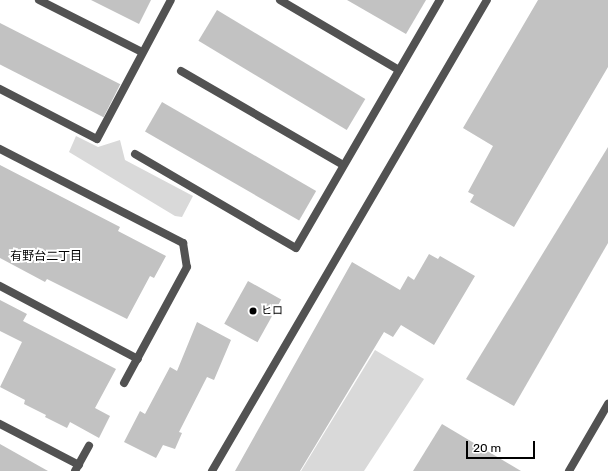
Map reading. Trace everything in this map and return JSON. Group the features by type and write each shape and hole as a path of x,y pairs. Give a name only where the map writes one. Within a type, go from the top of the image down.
{"street":[{"path":"39,0 142,52"},
{"path":"0,89 97,139 171,0"},
{"path":"280,0 399,70"},
{"path":"135,154 296,248 342,165 440,0"},
{"path":"212,471 488,0"},
{"path":"182,70 342,165"},
{"path":"0,149 183,243 187,267 124,383"},
{"path":"0,286 138,359"},
{"path":"569,471 608,404"},
{"path":"0,424 77,468 89,446"}],"shaded area":[{"path":"76,136 98,147 120,140 125,160 193,196 182,217 175,216 69,152"},
{"path":"375,350 424,379 364,471 301,471"}],"building":[{"path":"91,0 151,0 139,24"},
{"path":"347,0 426,0 406,34"},
{"path":"538,0 608,0 608,67 514,227 470,202 474,195 468,192 493,146 463,128"},
{"path":"217,10 365,99 347,130 198,41"},
{"path":"0,23 120,84 103,117 0,65"},
{"path":"162,102 316,191 299,220 145,131"},
{"path":"608,147 608,243 514,406 466,379"},
{"path":"0,165 120,227 118,231 166,256 154,278 150,276 127,319 47,279 45,282 0,258"},
{"path":"429,254 438,259 440,256 475,276 434,345 401,325 393,337 384,332 300,471 235,471 352,262 400,290 408,276 414,280"},
{"path":"248,281 281,299 257,342 224,324"},
{"path":"0,300 27,314 23,321 116,369 95,408 110,416 99,438 70,422 67,428 45,417 46,415 24,404 25,400 0,387 22,342 0,331"},
{"path":"197,322 231,340 214,380 207,377 179,432 182,433 175,449 163,445 156,458 124,442 140,411 145,414 170,367 177,371"},
{"path":"442,424 521,471 413,471"},
{"path":"0,444 48,471 0,471"}],"place":[{"name":"ヒロ","path":"253,311"}],"district":[{"name":"有野台二丁目","path":"46,257"}]}
